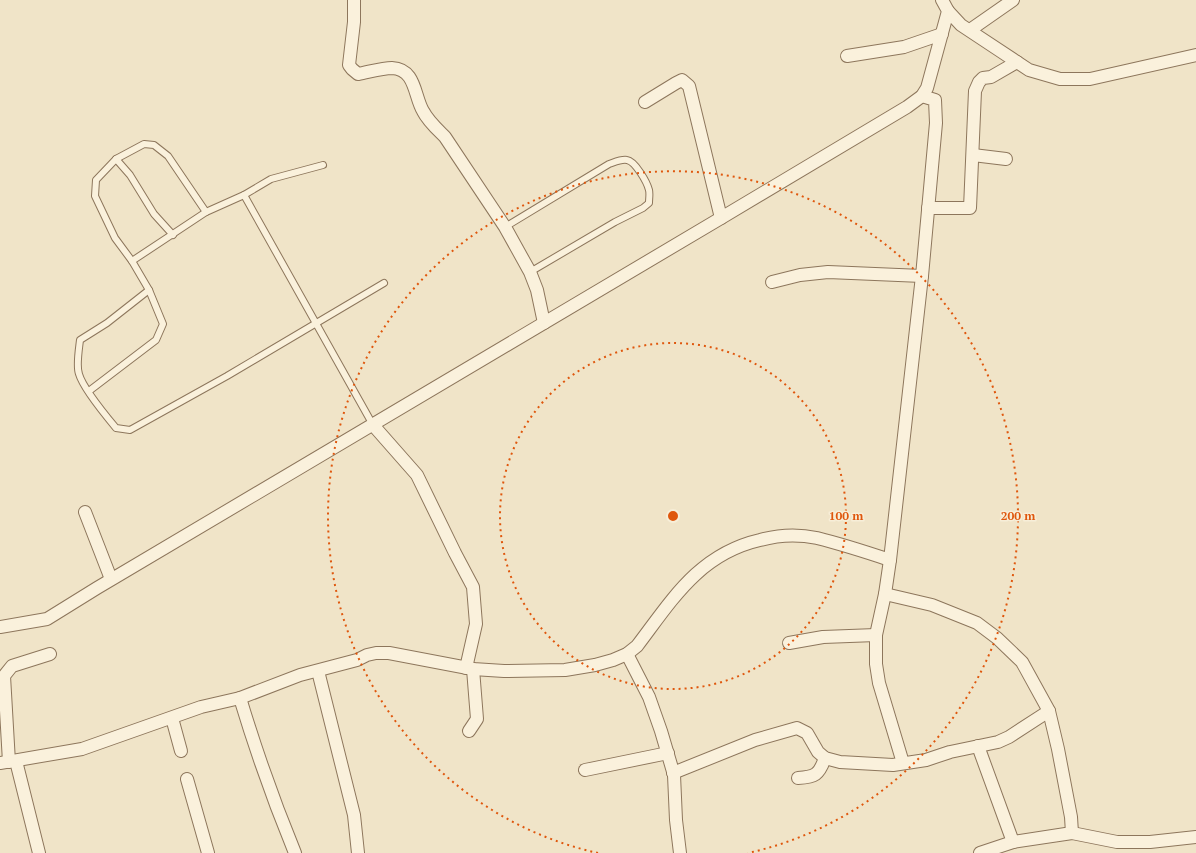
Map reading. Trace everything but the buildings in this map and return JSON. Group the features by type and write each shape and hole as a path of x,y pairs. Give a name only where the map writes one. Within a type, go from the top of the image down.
{"street":[{"path":"354,0 354,22 349,65 358,74 392,68 409,75 416,90 422,110 434,126 445,137 505,227 530,272 537,290 544,323"},
{"path":"942,0 948,11 961,25 1029,70 1060,78 1090,79 1196,55"},
{"path":"970,30 1013,0"},
{"path":"0,627 47,619 907,107 922,96 927,88 948,11"},
{"path":"847,56 904,47 942,34"},
{"path":"928,208 970,208 975,91 979,82 983,78 991,77 1017,62"},
{"path":"645,102 682,80 689,86 721,218"},
{"path":"903,763 880,683 876,664 876,635 885,594 890,560 922,276 936,123 935,100 922,96"},
{"path":"973,155 1006,159"},
{"path":"772,282 828,272 922,276"},
{"path":"373,425 417,475 454,553 473,588 476,624 470,668 477,719 469,731"},
{"path":"85,512 112,579"},
{"path":"8,762 82,749 201,707 240,698 300,675 357,660 367,655 376,653 388,653 470,668 504,671 564,670 595,665 627,654 637,646 686,583 699,570 733,548 775,536 816,538 890,560"},
{"path":"885,594 932,605 977,623 997,638 1022,662 1049,711 1064,779 1071,817 1072,832"},
{"path":"789,643 823,637 876,635"},
{"path":"39,853 8,762 4,676 12,666 50,654"},
{"path":"627,654 649,697 662,730 668,752 673,773 680,853"},
{"path":"318,671 354,815 358,853"},
{"path":"240,698 259,759 295,853"},
{"path":"673,773 755,740 796,728 807,732 818,752 825,758 840,762 893,765 926,760 950,752 998,742 1009,737 1049,711"},
{"path":"172,718 181,751"},
{"path":"978,746 1013,842"},
{"path":"585,770 668,752"},
{"path":"798,778 808,778 816,775 822,768 825,758"},
{"path":"186,779 208,853"},
{"path":"980,853 1013,842 1072,832 1118,842 1150,842 1196,837"}],"lane":[{"path":"89,391 156,340 163,324 148,290 132,261 115,238 95,196 96,180 116,158 144,144 154,145 168,156 206,212"},
{"path":"116,158 130,175 154,214 173,235"},
{"path":"505,227 609,164 621,160 629,160 634,163 639,171 648,188 649,203 643,208 615,222 530,272"},
{"path":"132,261 206,212 244,195 271,179 323,165"},
{"path":"244,195 373,425"},
{"path":"148,290 107,323 80,340 78,374 116,428 130,430 135,425 227,376 384,282"}]}
